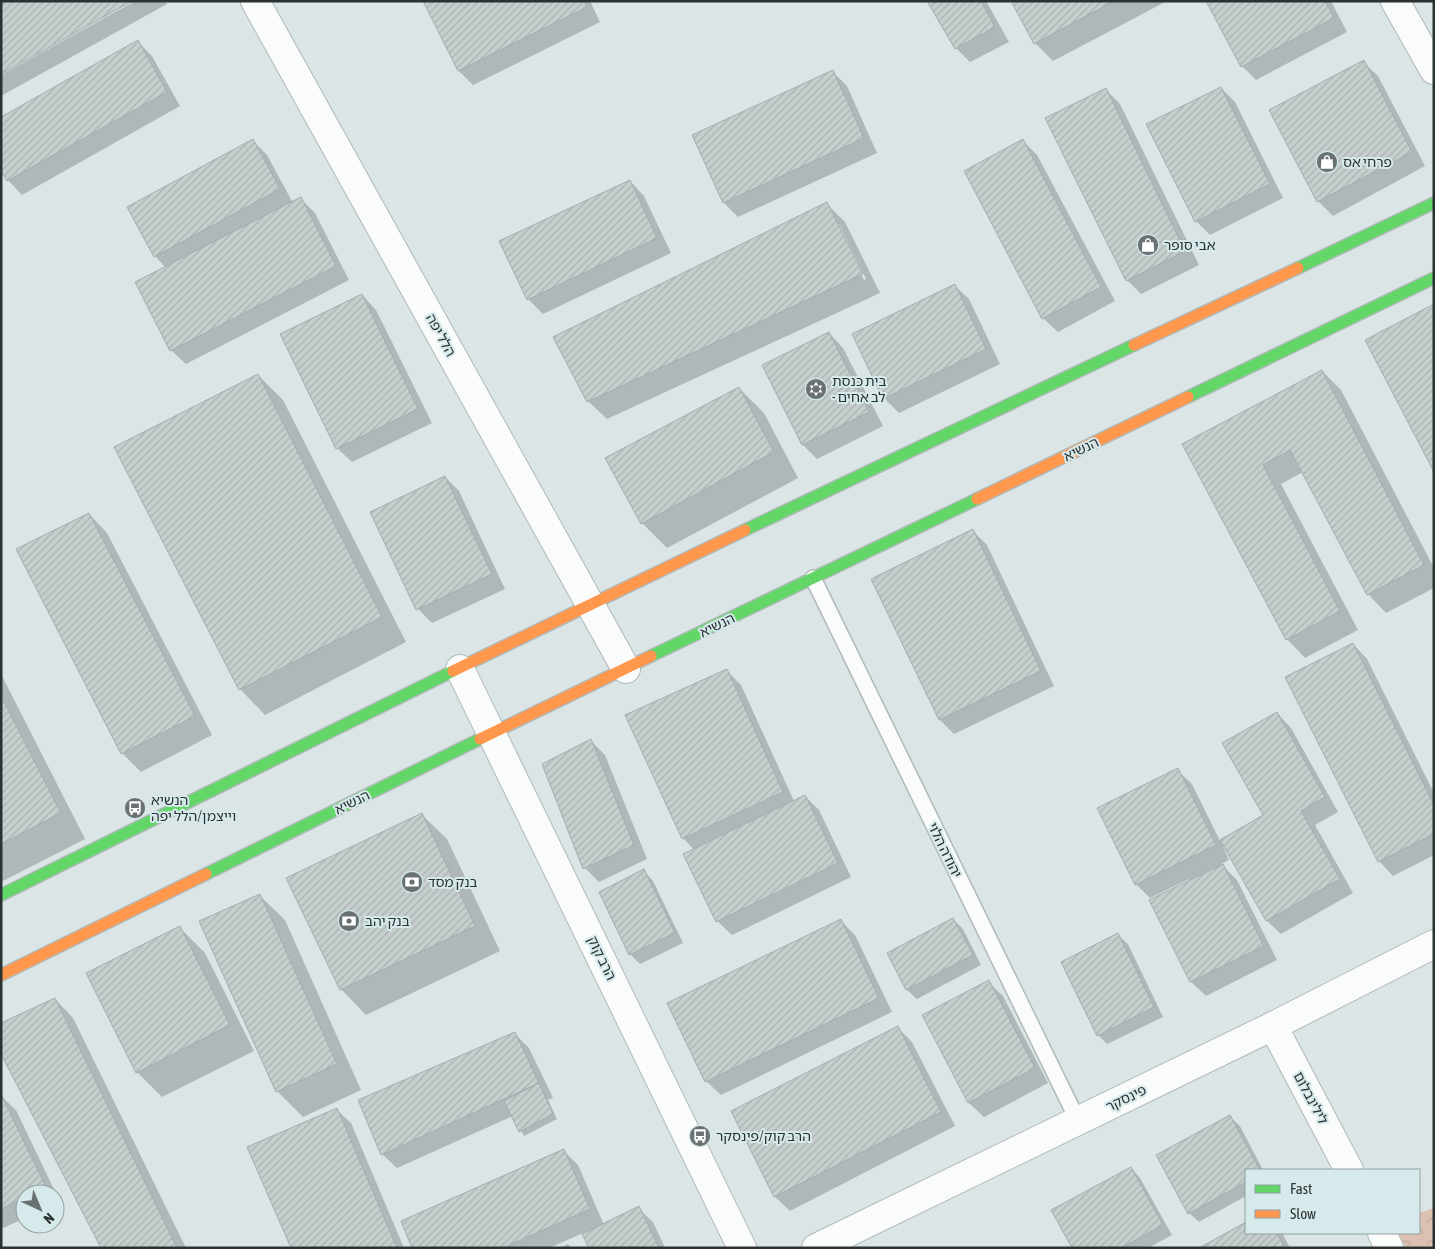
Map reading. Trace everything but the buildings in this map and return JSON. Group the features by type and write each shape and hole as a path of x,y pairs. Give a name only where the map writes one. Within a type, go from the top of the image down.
{"main road":[{"path":"1,895 590,604 1434,204"},
{"name":"הנשיא","path":"1,975 492,733 1434,278"}],"street":[{"name":"הלל יפה","path":"255,1 626,669"},
{"path":"1395,1 1434,70"},
{"name":"הרב קוק","path":"460,669 742,1248"},
{"name":"פינסקר","path":"816,1248 1273,1026 1434,944"},
{"name":"לילינבלום","path":"1273,1026 1348,1169"},
{"path":"1383,1234 1390,1248"}],"lane":[{"name":"יהודה הלוי","path":"813,578 1078,1121"}],"green space":[{"path":"1434,1208 1434,1248 1406,1248 1399,1234 1420,1234 1420,1213"}],"traffic: fast":[{"path":"1298,268 1434,203"},
{"path":"1188,397 1434,278"},
{"path":"745,530 1134,345"},
{"path":"651,656 977,499"},
{"path":"1,895 453,671"},
{"path":"206,874 480,739"}],"traffic: slow":[{"path":"1134,345 1298,268"},
{"path":"977,499 1188,397"},
{"path":"453,671 745,530"},
{"path":"480,739 651,656"},
{"path":"1,975 206,874"}],"place":[{"name":"פרחי אס","path":"1327,162"},
{"name":"אבי סופר","path":"1148,245"},
{"name":"בית כנסת - לב אחים","path":"816,389"},
{"name":"הנשיא וייצמן/הלל יפה","path":"135,808"},
{"name":"בנק מסד","path":"412,882"},
{"name":"בנק יהב","path":"349,921"},
{"name":"הרב קוק/פינסקר","path":"700,1136"}]}
